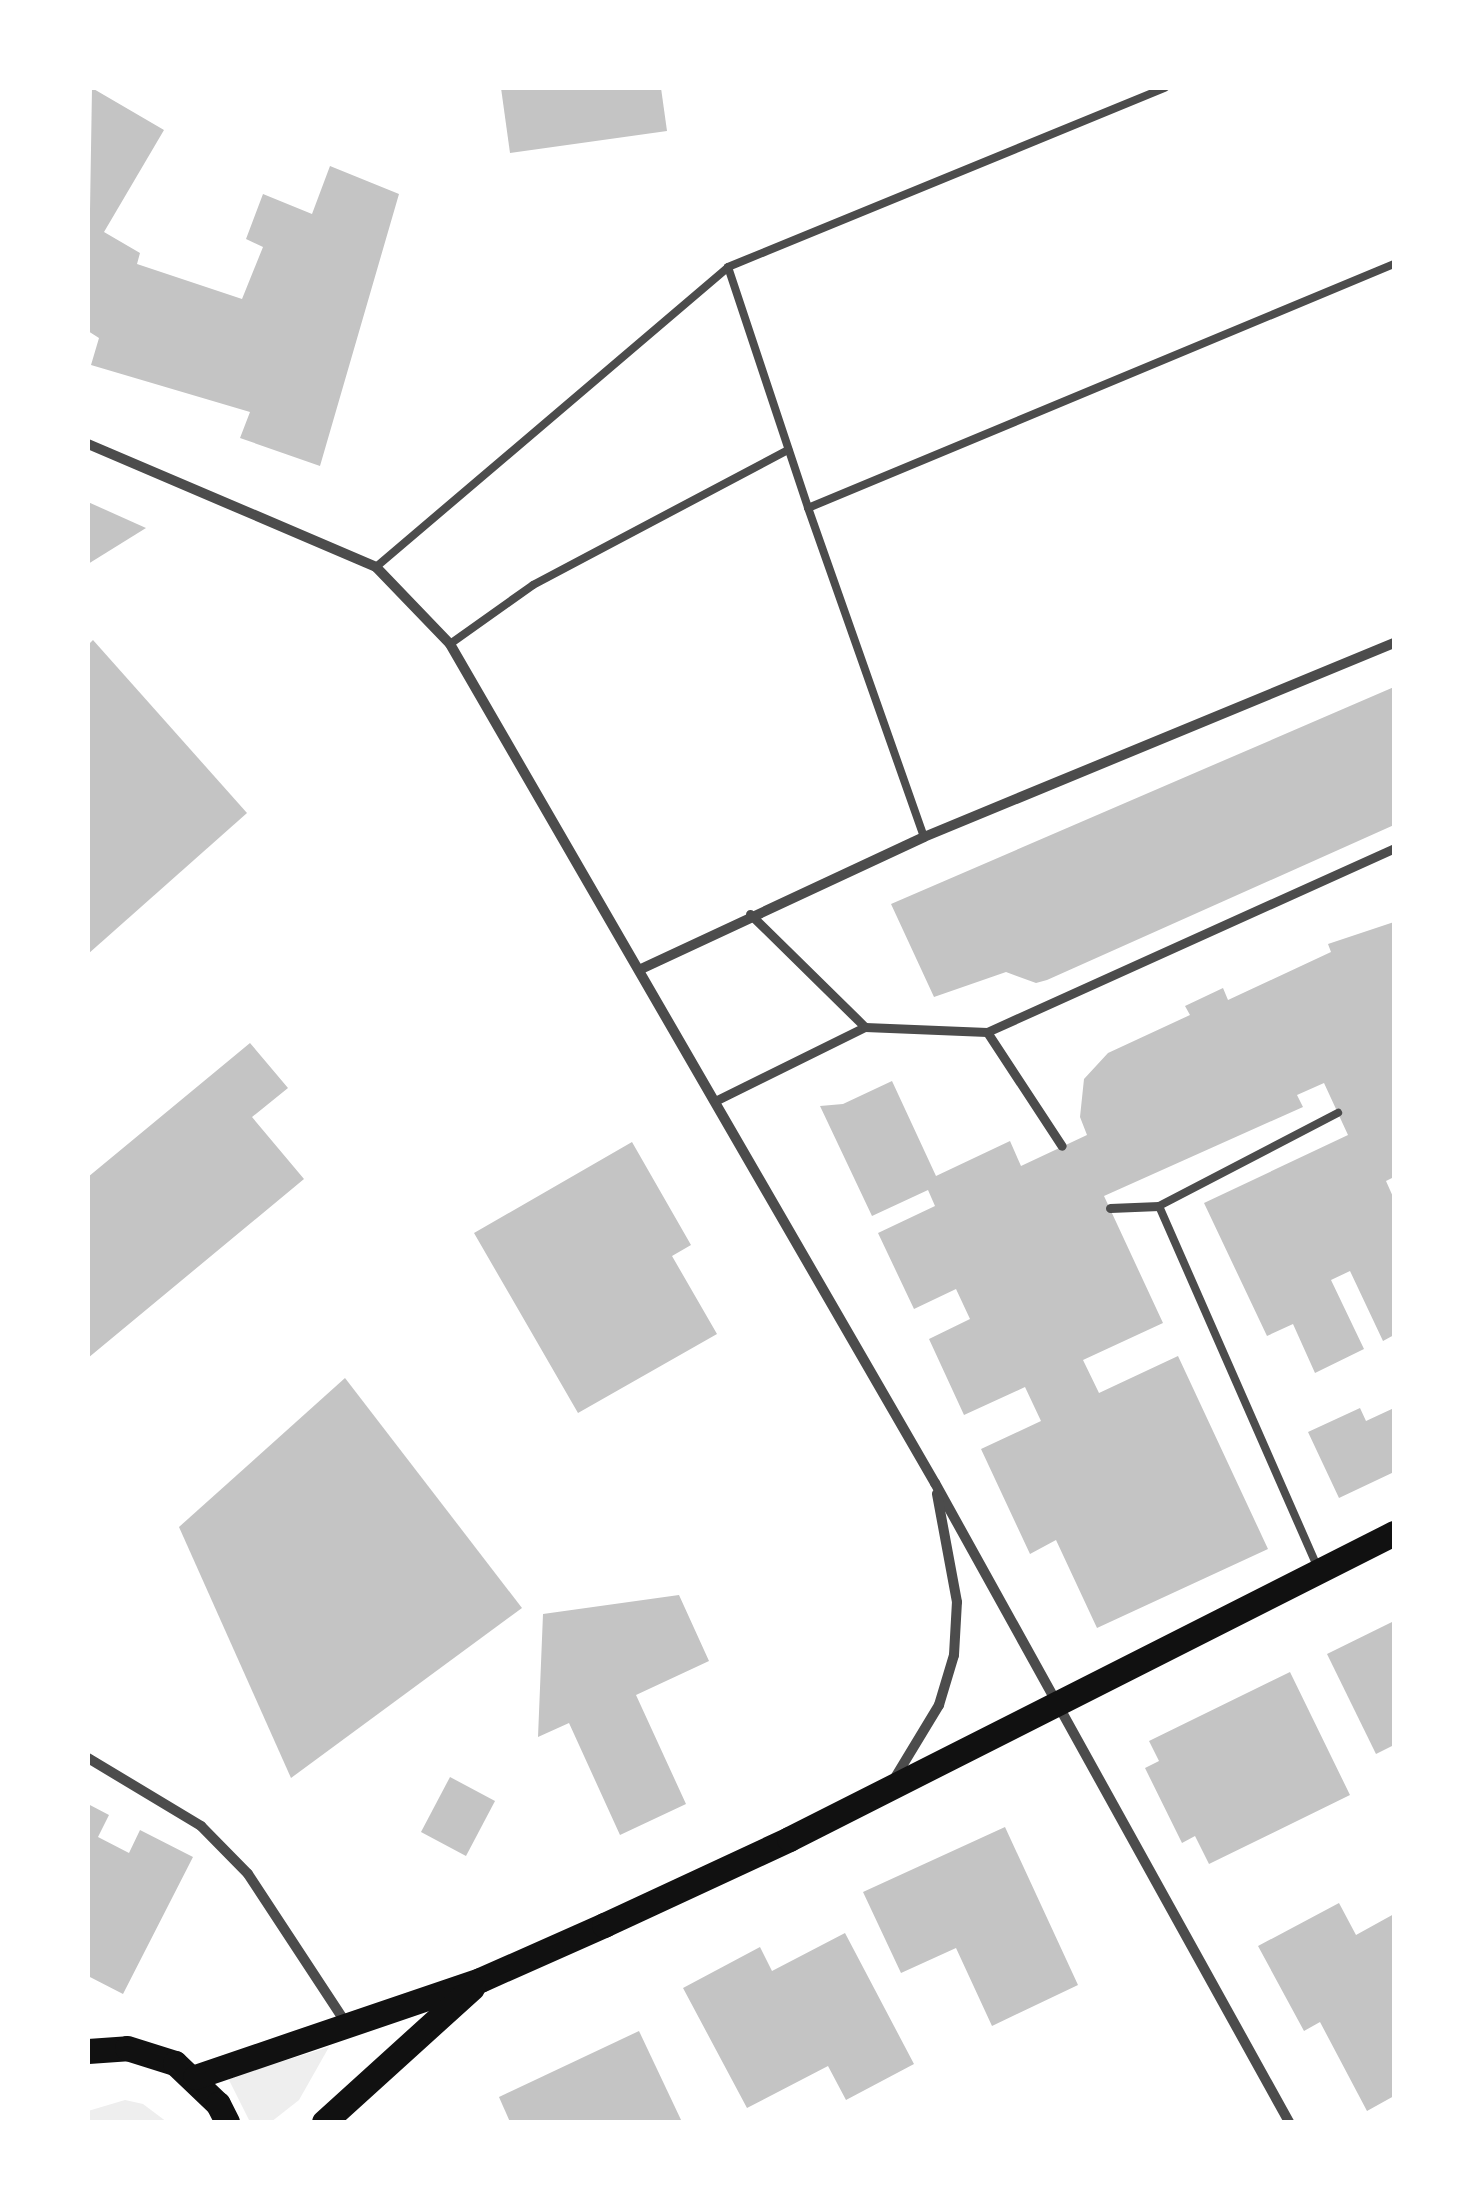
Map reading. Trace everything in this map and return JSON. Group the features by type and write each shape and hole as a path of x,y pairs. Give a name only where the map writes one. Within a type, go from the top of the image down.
{"main road":[{"path":"195,2077 480,1980 888,1789 1394,1533"},
{"path":"324,2122 480,1980"},
{"path":"88,2051 152,2053 195,2077 226,2122"}],"street":[{"path":"88,444 376,567 450,644 935,1484 1288,2122"},
{"path":"641,969 750,914 924,837 1394,643"},
{"path":"715,1101 864,1026 987,1032 1394,848"},
{"path":"750,914 864,1026"},
{"path":"987,1032 1062,1146"},
{"path":"1110,1208 1159,1206"},
{"path":"888,1789 939,1705 954,1655 956,1602 935,1484"},
{"path":"88,1758 201,1826 248,1874 346,2023"}],"lane":[{"path":"376,567 728,268 1165,88"},
{"path":"808,508 1394,264"},
{"path":"728,268 924,837"},
{"path":"450,644 533,586 788,450"},
{"path":"1320,1572 1159,1206 1338,1112"}],"shaded area":[{"path":"329,2047 299,2100 271,2122 250,2122 228,2078"},
{"path":"125,2100 143,2104 167,2122 88,2122 88,2111"}],"building":[{"path":"92,88 164,130 104,232 140,253 137,264 242,299 263,247 246,239 263,194 312,214 330,166 399,194 320,466 240,438 250,412 91,365 99,338 88,331"},
{"path":"501,88 661,88 667,131 510,153"},
{"path":"88,502 146,528 88,564"},
{"path":"93,640 247,813 88,954 88,645"},
{"path":"1394,687 1394,825 1047,980 1036,983 1006,972 934,997 891,904"},
{"path":"1394,922 1394,1177 1386,1181 1394,1199 1394,1335 1383,1341 1350,1271 1331,1280 1364,1349 1315,1373 1293,1324 1267,1336 1204,1203 1348,1135 1324,1083 1297,1095 1303,1107 1104,1196 1163,1323 1083,1360 1099,1393 1178,1356 1268,1549 1097,1628 1056,1540 1030,1554 981,1449 1041,1421 1025,1387 964,1415 929,1339 970,1319 956,1289 914,1309 878,1233 935,1206 928,1190 872,1216 820,1106 843,1104 892,1081 936,1176 1010,1141 1021,1166 1087,1135 1080,1117 1084,1079 1108,1053 1190,1015 1185,1006 1223,988 1228,1000 1331,952 1328,944"},
{"path":"250,1043 288,1088 252,1117 304,1179 88,1358 88,1177"},
{"path":"632,1142 691,1245 672,1256 717,1334 578,1413 474,1233"},
{"path":"345,1378 522,1608 291,1778 179,1527"},
{"path":"1360,1408 1366,1421 1394,1408 1394,1472 1339,1498 1308,1432"},
{"path":"679,1595 709,1661 636,1695 686,1804 620,1835 569,1723 538,1737 543,1614"},
{"path":"1394,1621 1394,1745 1376,1754 1327,1654"},
{"path":"1290,1672 1350,1795 1209,1864 1195,1836 1182,1843 1145,1768 1159,1761 1149,1741"},
{"path":"450,1777 495,1801 466,1856 421,1832"},
{"path":"88,1804 109,1815 98,1837 129,1853 140,1830 193,1857 123,1994 88,1976"},
{"path":"1005,1827 1078,1985 992,2026 956,1948 901,1973 863,1892"},
{"path":"1339,1903 1356,1935 1394,1914 1394,2096 1367,2111 1320,2022 1304,2031 1258,1946"},
{"path":"845,1933 914,2064 846,2100 828,2066 747,2108 683,1988 760,1947 772,1971"},
{"path":"639,2031 682,2122 510,2122 499,2097"}]}
